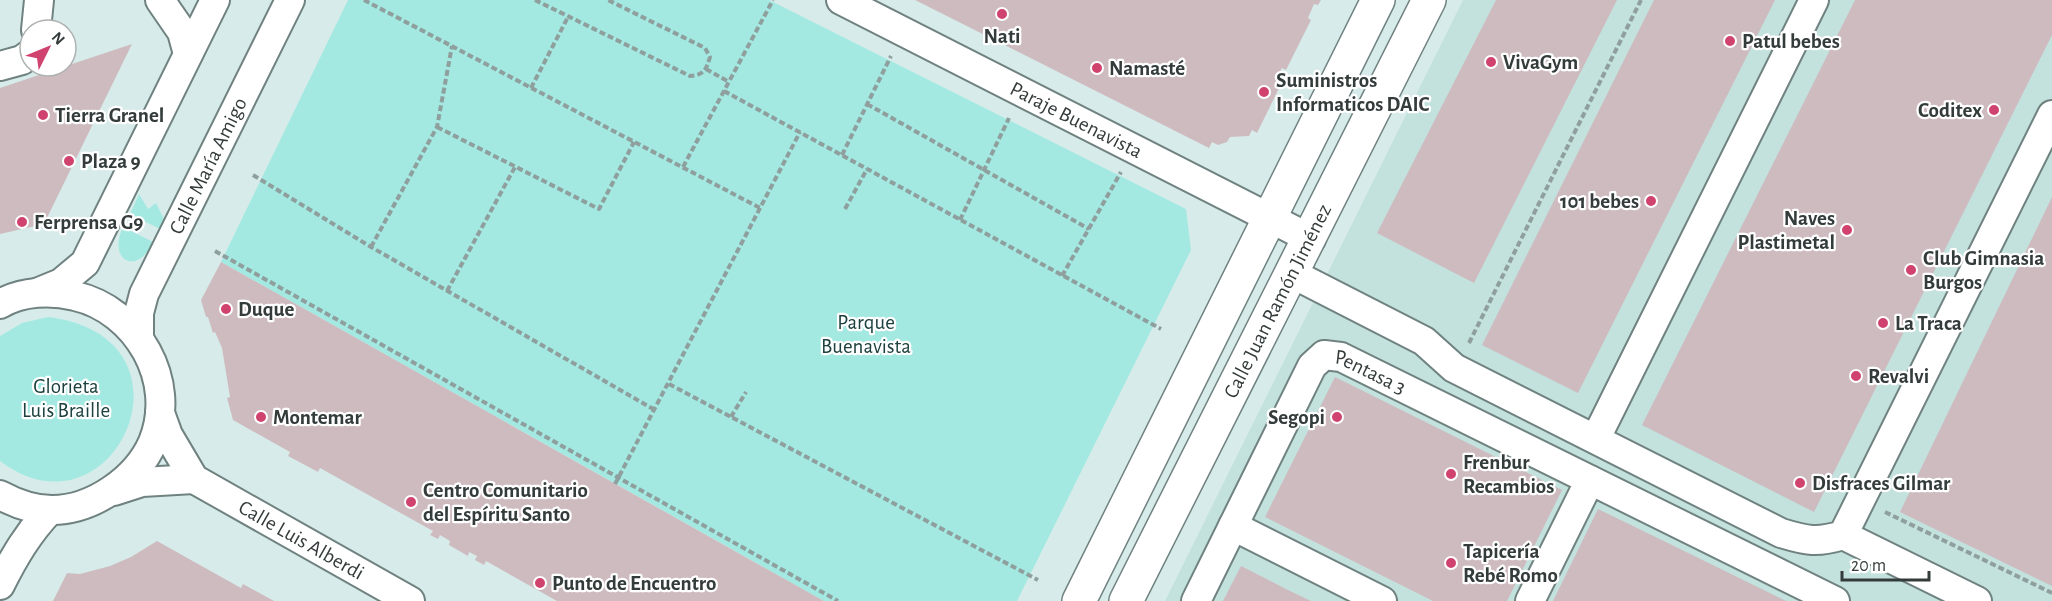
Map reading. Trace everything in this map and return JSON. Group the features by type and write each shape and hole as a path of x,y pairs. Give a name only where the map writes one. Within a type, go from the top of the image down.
{"main road":[{"path":"1079,601 1378,0"},
{"name":"Calle Juan Ramón Jiménez","path":"1126,601 1311,239 1429,0"}],"street":[{"path":"37,18 39,0"},
{"path":"160,0 182,32 188,54"},
{"path":"166,0 186,0"},
{"path":"0,304 61,283 84,262 214,0"},
{"name":"Calle María Amigo","path":"139,336 139,313 144,294 290,0"},
{"name":"Paraje Buenavista","path":"841,0 1311,239"},
{"path":"1596,438 1814,0"},
{"path":"0,66 18,61"},
{"path":"1851,539 2052,115"},
{"path":"1293,274 1425,341 1454,368 1781,533 1803,540 1821,542 1851,539 1977,601"},
{"path":"39,292 61,292 85,298 124,320 139,336 154,371 160,413 154,440 145,459 108,493"},
{"name":"Pentasa 3","path":"1196,601 1312,366 1324,355 1341,357 1835,601"},
{"name":"Calle Luis Alberdi","path":"160,413 168,435 194,478 410,601"},
{"path":"0,495 32,507 50,510 68,509 142,482 194,478"},
{"path":"1530,601 1590,480"},
{"path":"0,585 26,538 50,510"},
{"path":"1233,526 1382,601"}],"path":[{"path":"364,0 762,208"},
{"path":"535,0 690,76 699,75 706,69 710,57 705,48 608,0"},
{"path":"683,167 773,0"},
{"path":"1469,343 1641,0"},
{"path":"531,88 568,17"},
{"path":"371,247 437,127 452,46"},
{"path":"842,155 891,55"},
{"path":"706,69 729,82"},
{"path":"724,91 1161,329"},
{"path":"867,104 1089,229"},
{"path":"960,220 1011,114"},
{"path":"437,127 599,209 634,142"},
{"path":"615,484 800,132"},
{"path":"447,291 515,167"},
{"path":"845,209 867,169"},
{"path":"1062,276 1122,170"},
{"path":"253,175 371,247 655,410"},
{"path":"215,251 838,601"},
{"path":"669,384 1038,580"},
{"path":"731,417 746,392"},
{"path":"1851,539 1876,508 2052,593"}],"shaded area":[{"path":"1463,0 2052,0 2052,601 1165,601"}],"green space":[{"name":"Parque Buenavista","path":"348,0 769,0 1186,209 1191,250 1017,601 824,601 221,262"},
{"path":"139,194 148,209 156,203 164,219 160,229 130,214"},
{"path":"123,227 153,242 139,259 126,260 121,255 119,239"},
{"name":"Glorieta Luis Braille","path":"48,317 97,332 124,360 134,394 127,429 108,459 78,478 41,480 0,461 0,336 22,323"}],"building":[{"path":"915,0 1321,0 1318,5 1314,4 1308,18 1311,20 1286,70 1282,68 1278,75 1284,78 1257,133 1252,130 1249,136 1230,137 1227,142 1218,145 1212,142 1209,148"},
{"path":"1496,0 1617,0 1474,283 1377,233"},
{"name":"Naves Plastimetal","path":"1654,0 1775,0 1578,393 1482,345"},
{"name":"Naves Plastimetal","path":"1855,0 2052,0 2052,35 1814,512 1642,425"},
{"path":"132,44 44,224 0,234 0,88 30,78 78,78 78,62"},
{"path":"2052,197 2052,586 1900,512"},
{"path":"221,262 824,601 557,601 486,561 484,565 475,560 477,556 469,552 468,556 449,545 450,541 440,535 438,539 430,535 433,531 320,468 318,472 288,456 290,452 233,420 227,398 230,397 222,348 206,317 201,300"},
{"path":"1335,377 1562,490 1507,601 1433,601 1265,517"},
{"path":"1598,509 1674,546 1786,601 1553,601"},
{"path":"157,541 241,588 243,584 274,601 53,601 67,573 80,574 110,566 131,557"},
{"path":"1241,566 1288,590 1311,601 1223,601"}],"place":[{"name":"Nati","path":"1002,14"},
{"name":"Patul bebes","path":"1730,41"},
{"name":"VivaGym","path":"1491,62"},
{"name":"Namasté","path":"1097,68"},
{"name":"Suministros Informaticos DAIC","path":"1264,92"},
{"name":"Coditex","path":"1994,110"},
{"name":"Tierra Granel","path":"43,115"},
{"name":"Plaza 9","path":"69,161"},
{"name":"101 bebes","path":"1651,201"},
{"name":"Ferprensa G9","path":"22,222"},
{"name":"Naves Plastimetal","path":"1847,230"},
{"name":"Club Gimnasia Burgos","path":"1911,270"},
{"name":"Duque","path":"226,309"},
{"name":"La Traca","path":"1883,323"},
{"name":"Revalvi","path":"1856,376"},
{"name":"Montemar","path":"261,417"},
{"name":"Segopi","path":"1337,417"},
{"name":"Frenbur Recambios","path":"1451,474"},
{"name":"Disfraces Gilmar","path":"1800,483"},
{"name":"Centro Comunitario del Espíritu Santo","path":"411,502"},
{"name":"Tapicería Rebé Romo","path":"1451,563"},
{"name":"Punto de Encuentro","path":"540,583"}]}
